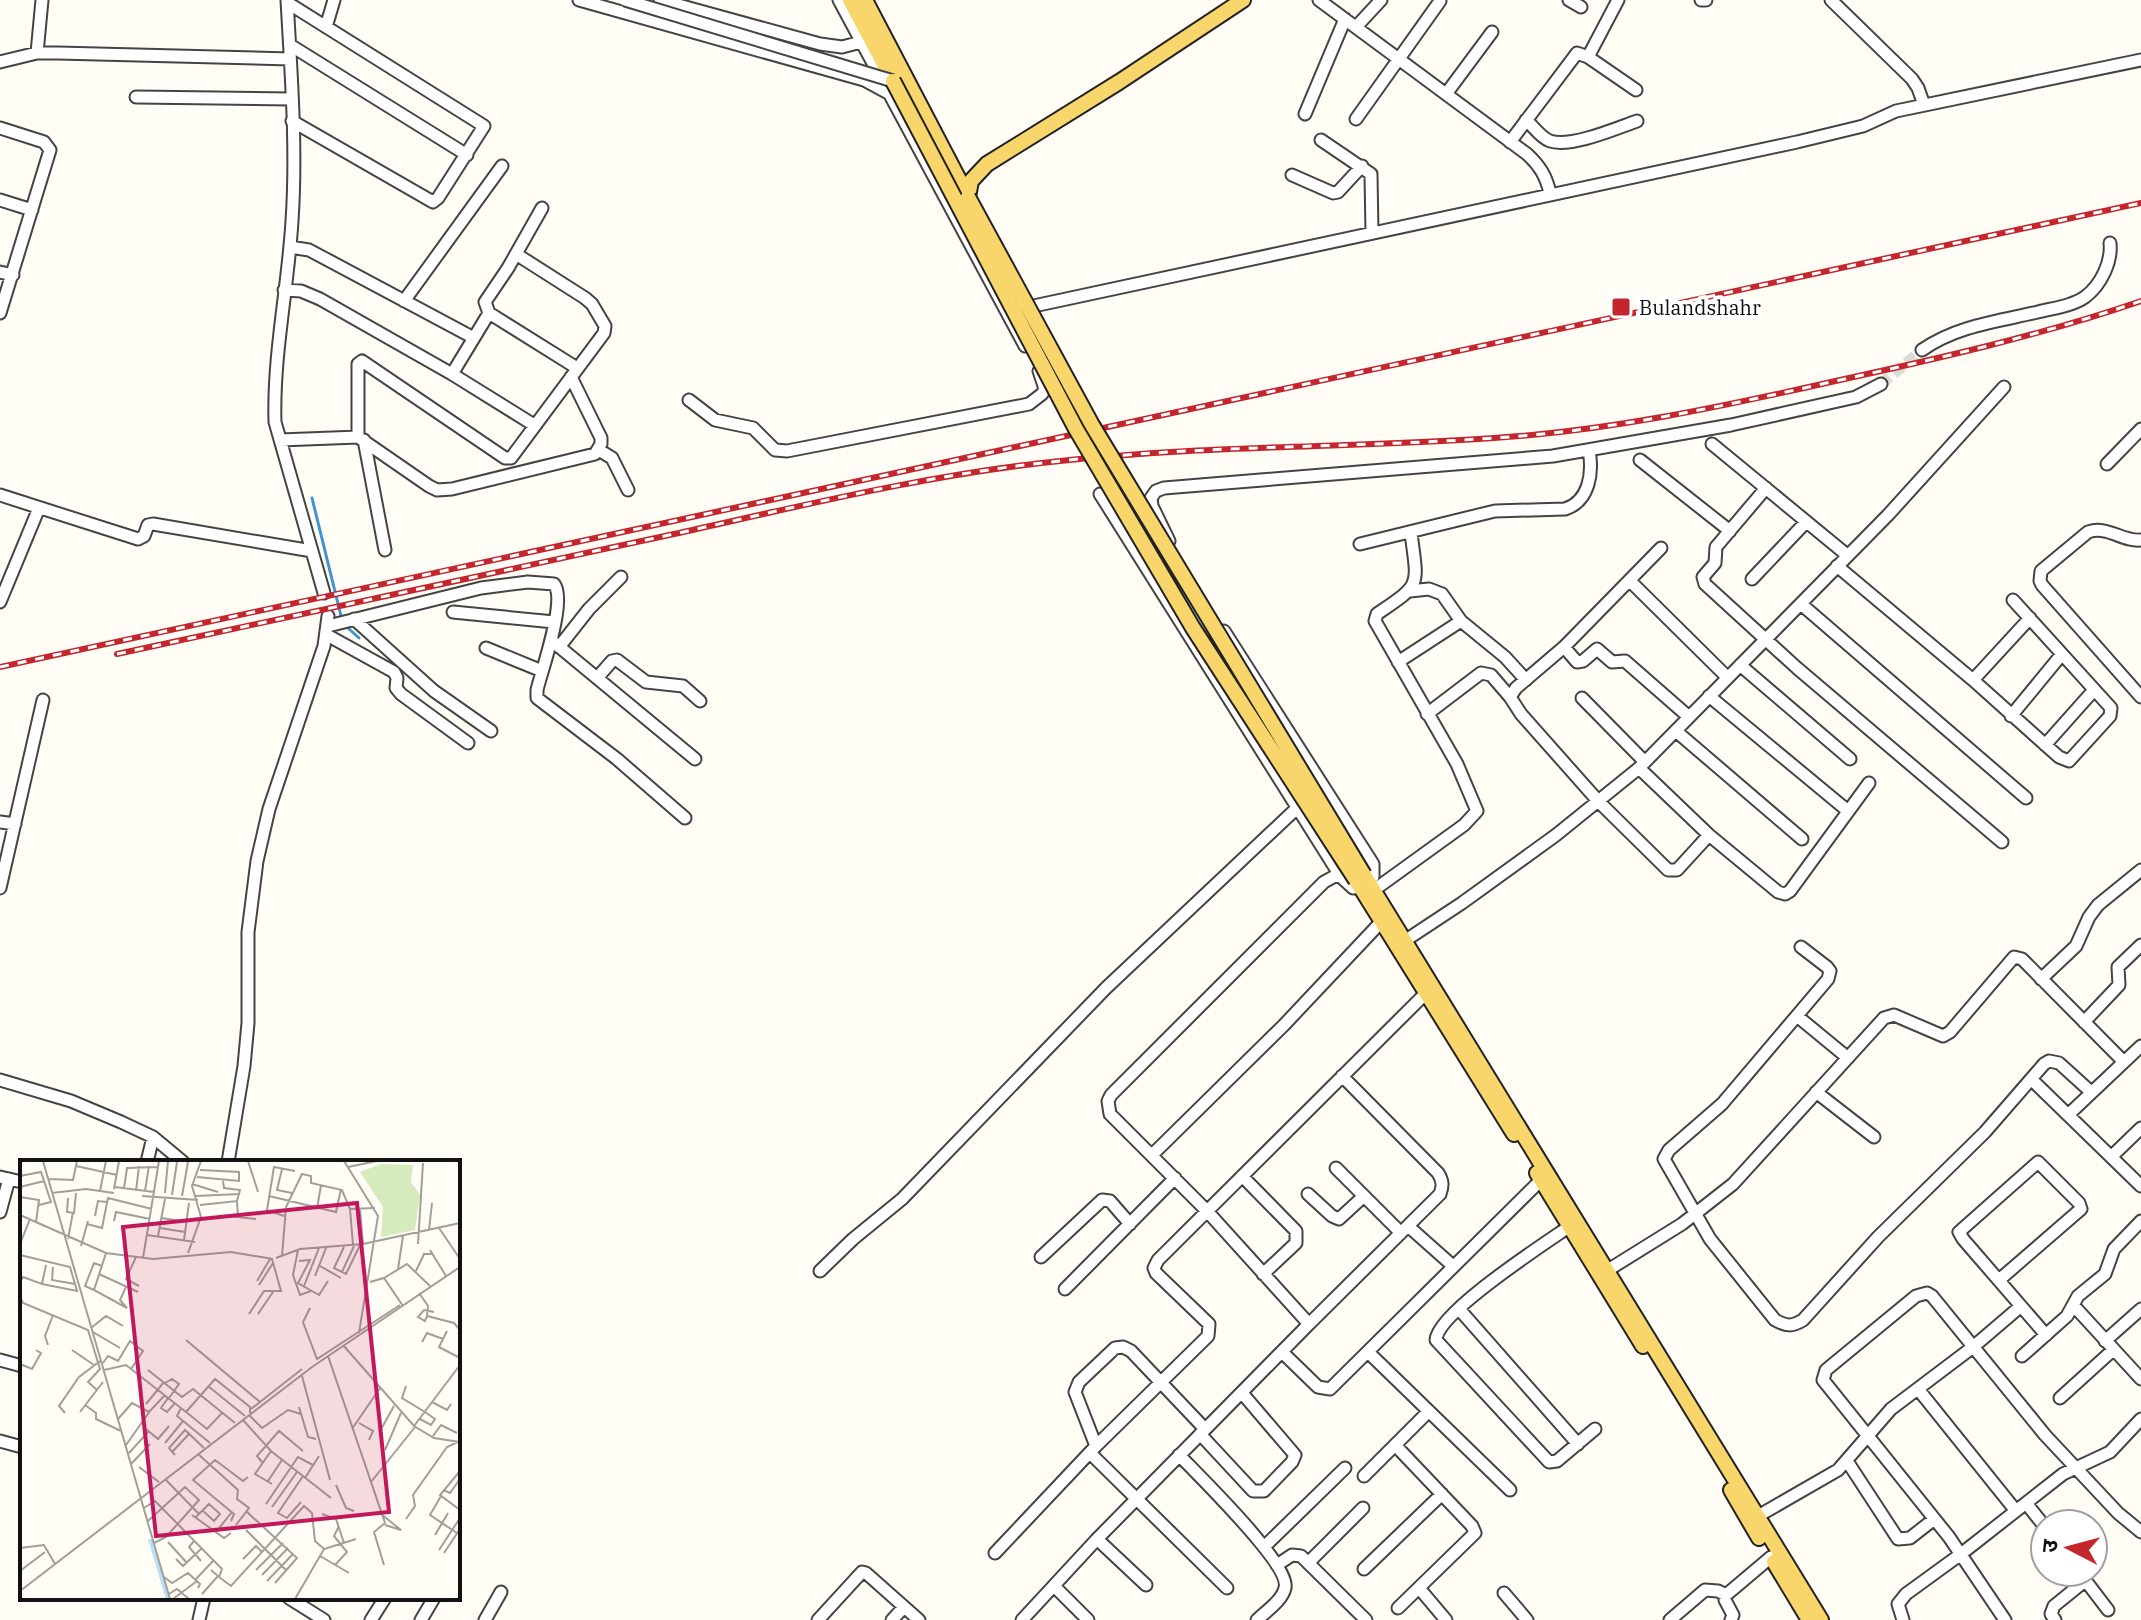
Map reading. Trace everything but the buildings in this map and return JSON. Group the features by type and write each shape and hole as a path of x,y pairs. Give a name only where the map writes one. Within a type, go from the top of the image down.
{"main road":[{"path":"850,0 892,89 1076,429 1193,628 1361,882 1406,940 1821,1620"},
{"path":"865,0 1092,425 1382,921 1809,1620"},
{"path":"968,197 971,181 987,164 1243,0"}],"street":[{"path":"37,53 42,0"},
{"path":"326,27 334,0"},
{"path":"579,0 892,89"},
{"path":"625,0 892,89"},
{"path":"660,0 820,44 842,47 861,42"},
{"path":"689,400 715,420 753,428 779,452 1029,404 1045,389 1044,380 892,89 861,42 839,0"},
{"path":"1319,0 1538,165 1550,193"},
{"path":"1356,27 1381,0"},
{"path":"1569,0 1581,7"},
{"path":"1588,57 1618,0"},
{"path":"1831,0 1912,79 1924,105"},
{"path":"1356,119 1440,1"},
{"path":"288,2 482,123 484,129 438,198 429,201 292,121"},
{"path":"228,1160 244,1066 248,1023 248,932 257,861 269,809 327,612 275,422 284,290 301,248 293,217 288,2"},
{"path":"1305,114 1345,19"},
{"path":"1446,94 1492,32"},
{"path":"290,45 467,155"},
{"path":"0,62 37,53 189,54 290,59"},
{"path":"1510,142 1574,55 1581,53 1636,90"},
{"path":"1029,307 1797,142 1863,126 1886,114 2141,60"},
{"path":"136,97 291,99"},
{"path":"1526,120 1544,137 1559,142 1589,137 1637,121"},
{"path":"0,128 44,142 49,147 0,313"},
{"path":"1321,140 1371,174 1372,233"},
{"path":"404,301 502,166"},
{"path":"1292,175 1333,193 1338,192 1362,166"},
{"path":"0,200 32,210"},
{"path":"280,440 361,438 437,490 588,457 599,450 601,438 574,372 489,313 485,302 542,208"},
{"path":"1922,350 1966,328 2061,307 2085,297 2102,276 2109,260 2110,243"},
{"path":"301,248 474,338"},
{"path":"385,550 361,438 358,364 362,361 507,459 511,458 604,333 604,323 585,298 516,254"},
{"path":"0,272 13,275"},
{"path":"284,290 311,294 452,374 534,425"},
{"path":"452,374 489,313"},
{"path":"1309,1324 1206,1210 1110,1114 1108,1101 1111,1095 1295,908 1329,878 1361,882 1373,877 1373,864 1182,563 1152,506 1151,498 1156,491 1164,488 1553,456 1731,425 1866,394 1881,384"},
{"path":"1406,940 1462,903 1599,802 1642,765 1888,515 2004,387"},
{"path":"2107,464 2141,429"},
{"path":"1712,444 1847,555"},
{"path":"599,450 612,458 628,490"},
{"path":"1360,544 1495,511 1565,509 1573,506 1590,480 1592,466 1589,450"},
{"path":"1640,460 1730,531"},
{"path":"1766,488 1716,547 1715,563 1705,573 1703,580 1765,639 2002,842"},
{"path":"1100,494 1297,808 1361,882"},
{"path":"0,495 138,539 144,536 148,525 153,524 312,551"},
{"path":"0,602 39,508"},
{"path":"1752,579 1806,522"},
{"path":"2141,540 2130,541 2108,530 2088,532 2039,576 2042,585 2141,697"},
{"path":"1361,882 1464,825 1477,811 1457,764 1375,618 1410,591 1415,581 1411,533"},
{"path":"1510,697 1661,548"},
{"path":"1837,566 2045,745 2064,760 2073,759 2112,713 2111,708 2013,600"},
{"path":"621,577 555,643 542,671 537,698 617,759 685,818"},
{"path":"1630,581 1727,677"},
{"path":"354,619 481,588 549,583 557,587 558,596 555,643 695,759"},
{"path":"1410,591 1436,590 1442,594 1461,621 1505,657 1526,680"},
{"path":"1801,604 2026,798"},
{"path":"327,612 354,619 434,691 491,731"},
{"path":"327,612 394,672 396,688 401,694 468,743"},
{"path":"453,612 554,622"},
{"path":"1973,680 2030,618"},
{"path":"1398,662 1461,621"},
{"path":"1564,647 1577,662 1583,661 1597,649 1612,662 1625,661 1689,717"},
{"path":"486,648 542,671"},
{"path":"2011,716 2062,654"},
{"path":"597,678 612,661 617,660 646,682 683,686 700,701"},
{"path":"1740,665 1850,759"},
{"path":"1427,714 1481,673 1491,675 1521,714 1599,802 1639,844 1672,871 1677,870 1709,835"},
{"path":"2045,745 2094,690"},
{"path":"1709,696 1848,811"},
{"path":"1582,698 1709,835 1778,892 1785,894 1790,891 1869,783"},
{"path":"0,888 43,700"},
{"path":"1677,732 1802,839"},
{"path":"820,1271 902,1199 1106,988 1297,808"},
{"path":"0,822 15,824"},
{"path":"2041,979 2076,946 2098,905 2141,870"},
{"path":"1152,1155 1284,1025 1382,921"},
{"path":"2084,1022 2116,989 2120,978 2118,967 2141,945"},
{"path":"1801,947 1827,967 1830,975 1722,1104 1665,1154 1665,1164 1718,1249 1775,1320 1784,1325 1794,1326 1803,1320 1878,1237 1953,1165 2044,1064 2054,1061 2091,1092"},
{"path":"1608,1270 1695,1215 1733,1184 1889,1015 1943,1036 1950,1032 2014,957 2022,959 2124,1062"},
{"path":"995,1553 1093,1449 1208,1336 1209,1324 1156,1273 1155,1264 1426,993"},
{"path":"1797,1016 1848,1058"},
{"path":"2069,1114 2141,1046"},
{"path":"1022,1620 1179,1455 1440,1194 1442,1180 1438,1173 1342,1076"},
{"path":"2031,1079 2141,1186"},
{"path":"0,1080 71,1101 153,1137 181,1160"},
{"path":"1816,1092 1874,1137"},
{"path":"2112,1156 2141,1128"},
{"path":"147,1160 153,1137"},
{"path":"1999,1280 2081,1209 2079,1203 2038,1162 1959,1232 1963,1239 2046,1335"},
{"path":"1336,1168 1364,1196 1453,1266"},
{"path":"1242,1176 1298,1236 1296,1243 1263,1274"},
{"path":"0,1212 4,1178"},
{"path":"1065,1289 1175,1178"},
{"path":"1282,1352 1324,1390 1335,1385 1541,1180"},
{"path":"1308,1194 1339,1219 1364,1196"},
{"path":"1041,1257 1102,1200 1110,1201 1130,1224"},
{"path":"2022,1356 2067,1316 2078,1296 2105,1274 2114,1249 2141,1221"},
{"path":"1570,1226 1483,1288 1436,1335 1439,1345 1549,1462 1557,1461 1595,1429"},
{"path":"2005,1620 1961,1554 1825,1383 1823,1375 1916,1296 1927,1293 2045,1435 2118,1513 2141,1532"},
{"path":"1758,1516 1838,1470 1891,1409 2021,1306"},
{"path":"2074,1306 2141,1379"},
{"path":"1459,1309 1578,1444"},
{"path":"2060,1398 2141,1309"},
{"path":"1227,1588 1093,1449 1075,1392 1079,1382 1108,1352 1123,1347 1162,1381 1253,1491 1260,1493 1292,1462 1295,1455 1242,1393"},
{"path":"1368,1352 1510,1490"},
{"path":"0,1360 20,1365"},
{"path":"1918,1389 2016,1511"},
{"path":"1364,1476 1429,1411"},
{"path":"1903,1620 1898,1610 1901,1598 2063,1474 2110,1452 2141,1419"},
{"path":"0,1441 20,1446"},
{"path":"1395,1445 1472,1526 1475,1533 1398,1608"},
{"path":"1179,1455 1264,1547 1286,1577 1282,1596 1257,1620"},
{"path":"1847,1461 1898,1539 1910,1538 1933,1520"},
{"path":"1264,1547 1345,1468"},
{"path":"1364,1569 1442,1494"},
{"path":"2026,1503 2030,1508"},
{"path":"1309,1562 1363,1508"},
{"path":"1097,1539 1146,1585"},
{"path":"1277,1565 1297,1554 1309,1562 1366,1620"},
{"path":"1731,1620 1733,1615 1726,1603 1726,1595 1771,1557"},
{"path":"818,1620 862,1572 919,1620"},
{"path":"1054,1586 1088,1620"},
{"path":"1419,1588 1446,1620"},
{"path":"2055,1620 2051,1614 2054,1606 2071,1588"},
{"path":"2091,1588 2108,1610"},
{"path":"1670,1620 1705,1590 1726,1595"},
{"path":"485,1620 501,1592"},
{"path":"1504,1593 1527,1620"},
{"path":"199,1620 204,1600"},
{"path":"292,1600 324,1620"},
{"path":"371,1620 384,1600"},
{"path":"421,1620 433,1600"},
{"path":"892,1620 904,1607"}],"waterway":[{"path":"312,498 342,620"},
{"path":"348,628 359,638"}],"tunnel":[{"path":"1881,384 1922,350"}],"railway":[{"path":"0,667 2141,203"},
{"path":"117,654 914,482 1114,456 1494,438 1621,424 1747,400 1948,355 2026,336 2141,301"}],"place":[{"name":"Bulandshahr","path":"1621,307"}]}
